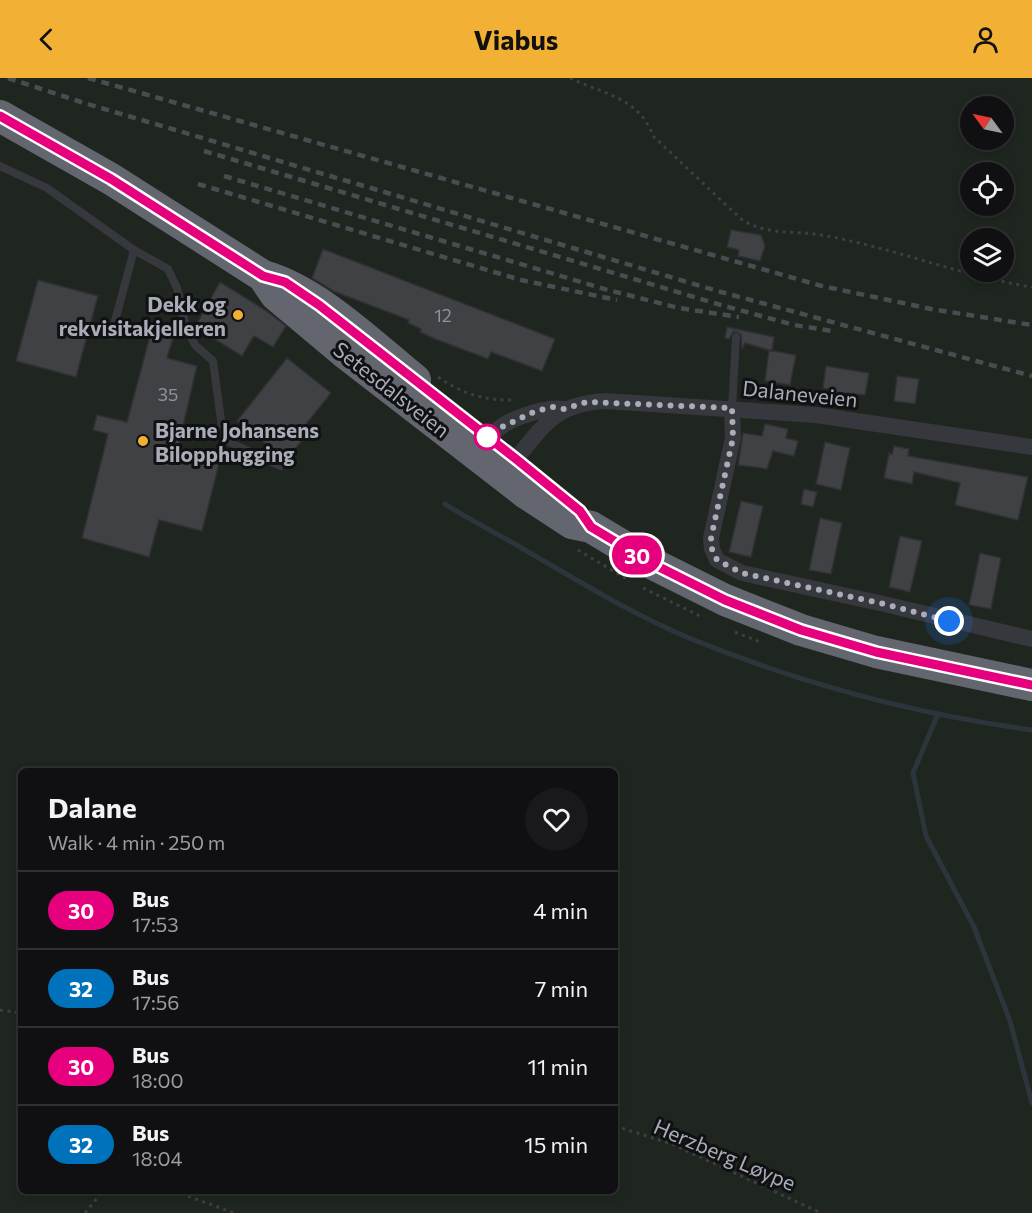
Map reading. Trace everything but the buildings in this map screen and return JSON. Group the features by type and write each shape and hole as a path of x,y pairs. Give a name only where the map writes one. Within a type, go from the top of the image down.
{"highway":[{"name":"Setesdalsveien","path":"0,116 111,179 263,276 284,302 498,454 572,523 591,527 687,582 792,627 876,652 1032,686"}],"street":[{"name":"Dalaneveien","path":"498,454 538,432 564,409 587,402 606,401 816,415 1032,447"},
{"name":"Dalaneveien","path":"498,454 502,427 536,411 553,407 564,409"},
{"path":"732,408 733,438 711,538 712,549 717,560 726,567 764,579 884,604 1032,639"}],"lane":[{"path":"0,166 47,188 134,250 168,269 177,288 186,327 195,345 213,361 222,428 229,442 280,466"},
{"path":"111,336 134,250"},
{"path":"732,408 736,337"}],"path":[{"path":"570,78 594,90 626,100 639,110 653,136 741,219 753,227 777,232 820,234 1032,287"},
{"path":"434,375 461,392 477,397 524,398"},
{"path":"0,1010 18,1013"},
{"name":"Herzberg Løype","path":"618,1127 672,1144 821,1213"},
{"path":"85,1213 101,1194"},
{"path":"182,1194 234,1213"}],"shaded area":[{"path":"0,78 1032,78 1032,1213 0,1213"}],"waterway":[{"path":"445,504 624,607 689,638 773,669 858,695 945,715 1032,730"},
{"path":"938,714 913,773 926,836 974,927 1010,1021 1032,1103"}],"railway":[{"path":"8,78 81,102 721,292 1032,376"},
{"path":"88,78 822,286 931,309 1032,325"},
{"path":"204,151 721,305 794,325 832,331"},
{"path":"224,176 608,290 679,308 739,317"},
{"path":"198,184 521,280 617,300"}],"bus line":[{"name":"30","path":"0,116 111,179 263,276 285,282 319,305 355,331 580,511 591,527 651,563 766,618 834,641 1032,685"}],"place":[{"name":"Dekk og rekvisitakjelleren","path":"238,315"},
{"name":"Bjarne Johansens Bilopphugging","path":"143,441"}],"route":[{"path":"487,437 490,439 502,427 536,411 553,407 564,409 587,402 732,408 733,438 711,538 712,549 717,560 726,567 764,579 884,604 949,621"}]}
